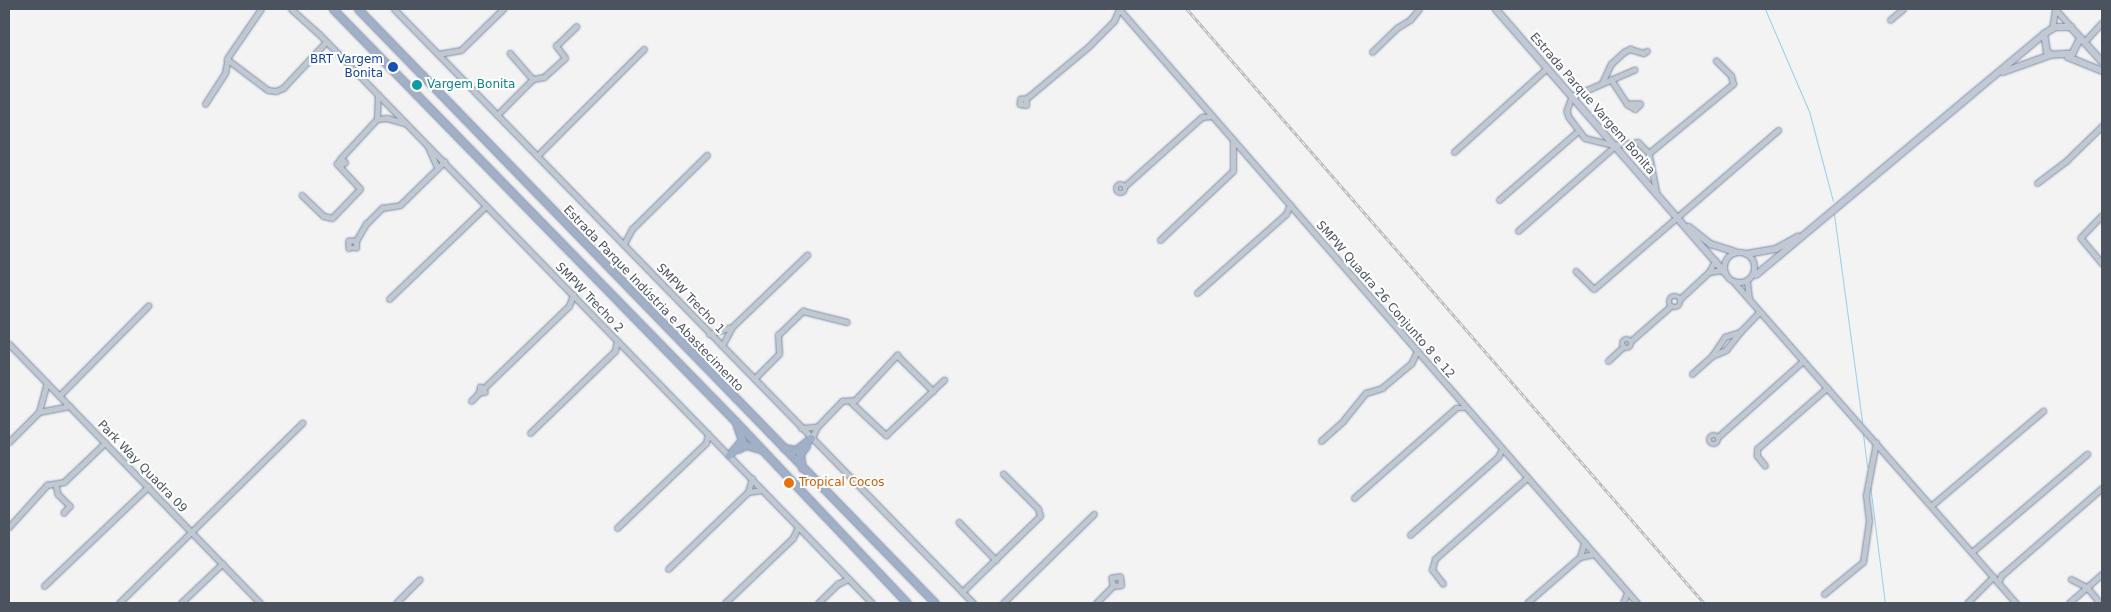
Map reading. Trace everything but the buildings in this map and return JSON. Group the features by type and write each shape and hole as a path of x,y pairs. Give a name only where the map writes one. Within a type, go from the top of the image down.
{"highway":[{"path":"333,9 735,421 907,603"},
{"name":"Estrada Parque Indústria e Abastecimento","path":"358,9 802,469 936,603"},
{"path":"730,456 742,440 735,421"},
{"path":"781,447 796,450 812,439"},
{"path":"802,469 800,454 812,439"},
{"path":"730,456 744,445 763,450"}],"main road":[{"name":"Estrada Parque Vargem Bonita","path":"1496,9 1724,271"},
{"path":"1806,233 1776,249 1747,254 1735,252 1727,259 1724,271 1733,281 1747,282 2052,29 2071,27 2102,62"},
{"path":"2044,34 2044,47 2051,55"},
{"path":"2068,56 2077,50 2083,40"},
{"path":"1992,78 2032,59 2051,55 2068,56 2102,71"},
{"name":"Estrada Parque Vargem Bonita","path":"1675,214 1690,229 1711,244 1735,252"},
{"path":"1747,254 1756,266 1756,275"}],"street":[{"path":"205,104 225,73 228,59 261,9"},
{"name":"SMPW Trecho 2","path":"291,9 406,123 872,603"},
{"name":"SMPW Trecho 1","path":"394,9 973,603"},
{"path":"438,54 462,50 502,9"},
{"path":"1026,99 1088,47 1116,19 1119,9"},
{"name":"SMPW Quadra 26 Conjunto 8 e 12","path":"1119,9 1424,359 1464,408 1508,455 1636,602"},
{"path":"1372,52 1397,28 1410,20 1419,9"},
{"path":"1890,20 1903,9"},
{"path":"2055,9 2071,27"},
{"path":"2052,29 2055,9"},
{"path":"1116,19 1126,17"},
{"path":"2083,40 2102,23"},
{"path":"497,115 533,79 544,77 565,58 556,46 576,27"},
{"path":"228,59 268,90 276,91 283,88 326,42"},
{"path":"537,156 644,49"},
{"path":"1602,83 1611,64 1624,52 1630,49 1643,53 1647,51"},
{"path":"510,53 533,79"},
{"path":"1649,153 1733,84 1731,76 1716,61"},
{"path":"1454,152 1547,68"},
{"path":"1635,70 1572,97 1567,111 1578,131 1592,142 1614,146 1638,142 1649,153 1657,194"},
{"path":"1611,79 1627,104"},
{"path":"302,195 324,216 332,218 360,189 341,166 345,162 341,158 377,119 378,95"},
{"path":"1203,117 1205,108"},
{"path":"1125,186 1203,117 1212,116"},
{"path":"377,119 387,118 406,123"},
{"path":"2037,183 2067,160 2102,126"},
{"path":"1576,271 1594,288 1675,214 1778,130"},
{"path":"1499,200 1578,131"},
{"path":"1160,240 1233,171 1233,140"},
{"path":"428,146 438,168"},
{"path":"1518,231 1614,146"},
{"path":"617,238 629,232 707,155"},
{"path":"356,241 366,224 384,207 400,205 444,162"},
{"path":"1197,293 1286,214 1290,205"},
{"path":"389,299 486,206"},
{"path":"1286,214 1296,213"},
{"path":"2102,216 2081,238 2102,263"},
{"path":"624,244 629,232"},
{"path":"722,346 732,327 807,254"},
{"path":"1608,361 1623,347 1631,348 1631,341 1671,306 1672,298 1680,299 1709,272 1715,261"},
{"path":"1709,272 1724,271"},
{"path":"1733,281 2016,603"},
{"path":"1747,282 1751,302"},
{"path":"570,305 573,295"},
{"path":"471,401 479,393 478,388 484,388 570,305 579,302"},
{"path":"59,396 148,306"},
{"path":"754,379 779,354 776,340 778,335 803,311 847,322"},
{"path":"1712,356 1726,350 1759,312"},
{"path":"709,334 732,327"},
{"path":"1692,374 1712,356 1725,337 1740,332"},
{"path":"530,433 614,351 617,341"},
{"name":"Park Way Quadra 09","path":"9,344 260,603"},
{"path":"614,351 625,349"},
{"path":"1413,362 1417,351"},
{"path":"852,403 896,355 933,391"},
{"path":"1321,441 1344,421 1366,393 1384,386 1413,362 1424,359"},
{"path":"1718,437 1803,362"},
{"path":"812,439 817,427 842,401 852,403 886,435 944,380"},
{"path":"39,412 46,383"},
{"path":"1765,466 1757,456 1758,449 1827,388"},
{"path":"1354,498 1457,407 1458,400"},
{"path":"43,401 50,408"},
{"path":"9,442 39,412 50,408 69,406"},
{"path":"1457,407 1464,408"},
{"path":"1931,506 2043,411"},
{"path":"119,603 302,423"},
{"path":"801,428 817,427"},
{"path":"706,443 708,434"},
{"path":"617,528 706,443 715,441"},
{"path":"9,527 47,485 56,484 67,479 105,443"},
{"path":"1824,594 1863,562 1869,521 1866,495 1876,443"},
{"path":"1410,535 1498,457 1502,449"},
{"path":"1972,552 2087,454"},
{"path":"1498,457 1508,455"},
{"path":"962,592 1040,516 1038,508 1003,474"},
{"path":"1443,584 1432,570 1434,559 1527,478"},
{"path":"668,569 748,492 752,480"},
{"path":"56,484 58,494 70,506 64,513"},
{"path":"44,586 148,487"},
{"path":"1998,584 2001,576 2102,488"},
{"path":"748,492 762,490"},
{"path":"1003,603 1094,514"},
{"path":"959,522 996,560"},
{"path":"793,538 798,527"},
{"path":"725,603 793,538 804,533"},
{"path":"1580,558 1584,543"},
{"path":"1527,603 1580,558 1594,554"},
{"path":"181,603 222,564"},
{"path":"838,584 841,572"},
{"path":"2068,603 2102,574"},
{"path":"1967,603 1993,577 2001,576"},
{"path":"818,603 838,584 848,579"},
{"path":"2071,579 2087,586 2098,600"},
{"path":"396,603 419,580"},
{"path":"1096,603 1113,586"},
{"path":"1627,592 1624,603 1636,602"}],"waterway":[{"path":"1765,9 1809,111 1833,201"},
{"path":"1834,214 1862,422"},
{"path":"1863,434 1867,467"},
{"path":"1870,485 1885,603"}],"railway":[{"path":"1187,9 1704,603"}],"place":[{"name":"BRT Vargem Bonita","path":"393,67"},
{"name":"Vargem Bonita","path":"417,85"},
{"name":"Tropical Cocos","path":"789,483"}]}
